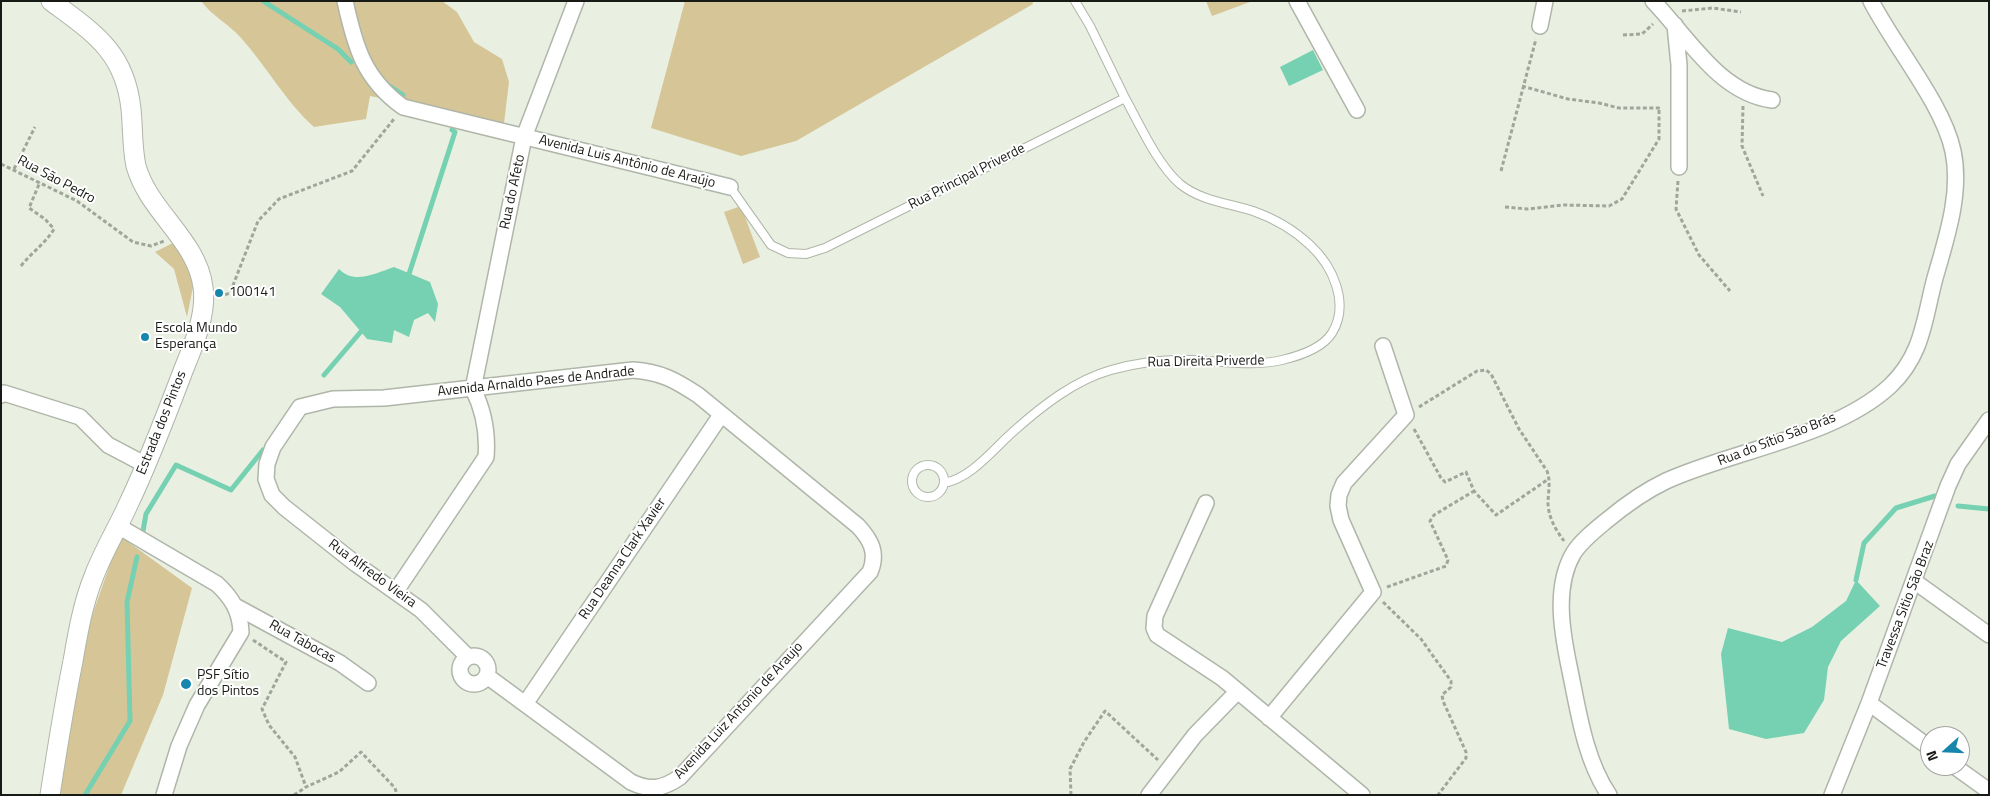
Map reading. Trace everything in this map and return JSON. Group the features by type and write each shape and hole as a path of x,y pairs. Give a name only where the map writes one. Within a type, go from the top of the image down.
{"street":[{"name":"Estrada dos Pintos","path":"50,795 83,608 94,575 146,465 190,353 205,302 200,272 178,235 150,199 142,182 136,164 128,87 120,66 110,50 83,25 51,1"},
{"name":"Avenida Luis Antônio de Araújo","path":"345,1 363,64 385,94 404,106 730,187"},
{"name":"Rua do Afeto","path":"473,389 524,137 576,1"},
{"path":"1297,1 1357,110"},
{"path":"1540,26 1545,1"},
{"path":"1653,1 1719,74 1737,89 1756,98 1772,100"},
{"name":"Rua do Sítio São Brás","path":"1609,795 1591,755 1579,714 1566,649 1562,611 1564,582 1573,554 1615,513 1666,481 1820,427 1871,402 1891,385 1915,352 1924,333 1952,209 1956,169 1952,148 1938,115 1871,1"},
{"path":"1675,25 1680,65 1678,106 1679,168"},
{"path":"1269,718 1373,592 1341,520 1338,506 1339,495 1344,483 1406,415 1383,346"},
{"name":"Avenida Arnaldo Paes de Andrade","path":"272,495 266,479 267,464 273,447 300,407 333,399 384,398 633,370 654,371 675,380 858,526 872,543 874,563"},
{"path":"396,591 486,457 485,422 481,405 473,389"},
{"path":"3,394 80,418 108,445 146,465"},
{"name":"Rua Deanna Clark Xavier","path":"525,704 721,415"},
{"name":"Travessa Sitio São Braz","path":"1832,795 1869,703 1958,464 1989,420"},
{"name":"Rua Alfredo Vieira","path":"272,495 284,508 356,564 396,591 441,628 468,657"},
{"path":"1206,504 1155,616 1154,628 1162,640 1206,667 1238,691 1362,795"},
{"name":"Rua Tabocas","path":"118,526 217,584 235,606 240,618 241,632"},
{"name":"Avenida Luiz Antonio de Araujo","path":"468,657 478,657 486,662 487,676 631,782 643,788 656,789 668,786 680,777 870,572 874,563"},
{"path":"1914,581 1989,635"},
{"name":"Rua Tabocas","path":"235,606 340,662 368,682"},
{"path":"164,795 179,746 197,705 241,632"},
{"path":"468,657 460,667 463,680 476,684 487,676"},
{"path":"1149,795 1167,769 1195,735 1238,691"},
{"path":"1869,703 1920,741"},
{"path":"1968,776 1989,791"}],"lane":[{"path":"1075,1 1090,26 1125,98"},
{"name":"Rua Principal Priverde","path":"730,187 771,244 788,253 806,254 825,248 1125,98"},
{"name":"Rua Direita Priverde","path":"944,483 962,477 1016,428 1077,384 1108,371 1146,361 1190,360 1252,363 1281,360 1314,350 1332,333 1340,307 1338,288 1326,264 1311,245 1288,228 1254,211 1198,196 1179,183 1157,154 1125,98"},
{"path":"934,466 942,473 944,483 939,493 925,497 916,492 912,477 919,468 934,466"}],"path":[{"path":"1500,171 1540,26"},
{"path":"1522,86 1568,99 1619,108 1678,106"},
{"path":"1737,89 1743,105 1742,146 1763,196"},
{"path":"205,302 230,293 258,221 278,199 352,171 404,106"},
{"path":"1505,207 1528,209 1564,205 1609,206 1622,199 1659,139 1659,108"},
{"path":"14,169 36,126"},
{"name":"Rua São Pedro","path":"1,164 78,201 133,242 151,246 178,235"},
{"path":"1679,168 1676,209 1699,255 1730,292"},
{"path":"21,266 29,256 46,242 54,229 45,219 29,208 40,182"},
{"path":"1550,478 1496,515 1474,492 1466,472 1445,482 1441,478 1406,415 1477,371 1486,370 1491,374 1519,429 1547,471 1550,478 1548,506 1553,525 1573,554"},
{"path":"1438,795 1466,758 1466,752 1443,701 1442,695 1451,687 1451,681 1421,639 1373,592 1446,566 1448,560 1430,521 1434,515 1474,492"},
{"path":"241,632 286,662 262,708 269,725 294,757 306,787"},
{"path":"1071,795 1070,769 1084,742 1105,711 1167,769"},
{"path":"294,795 306,787 340,772 361,752 395,788 397,795"}],"shaded area":[{"path":"201,1 442,1 457,12 474,42 502,59 509,82 504,123 370,96 366,119 314,127 294,106 241,38"},
{"path":"685,1 1032,1 1033,4 796,141 741,156 651,128"},
{"path":"1206,1 1250,1 1250,2 1212,16"},
{"path":"1313,50 1323,70 1289,86 1280,67"},
{"path":"741,206 760,257 743,264 724,212"},
{"path":"173,243 186,263 194,282 187,317 174,269 155,252"},
{"path":"394,267 430,282 438,304 435,322 428,313 414,320 409,337 394,330 392,343 367,339 340,307 321,294 339,269 345,274 358,277"},
{"path":"120,536 192,588 163,695 121,795 55,795 87,630"},
{"path":"1856,580 1880,606 1841,641 1828,667 1824,700 1804,733 1766,739 1729,729 1721,654 1728,628 1782,642 1812,627 1846,601"}],"waterway":[{"path":"263,1 338,49 351,62"},
{"path":"385,83 403,95"},
{"path":"405,279 409,274 455,132 452,130"},
{"path":"324,375 364,328"},
{"path":"143,531 146,514 176,465 231,490 263,450"},
{"path":"1856,580 1864,543 1896,508 1935,496"},
{"path":"1958,506 1989,509"},
{"path":"85,795 130,721 127,602 137,557"}],"place":[{"name":"100141","path":"219,293"},
{"name":"Escola Mundo Esperança","path":"145,337"},
{"name":"PSF Sítio dos Pintos","path":"186,684"}]}
